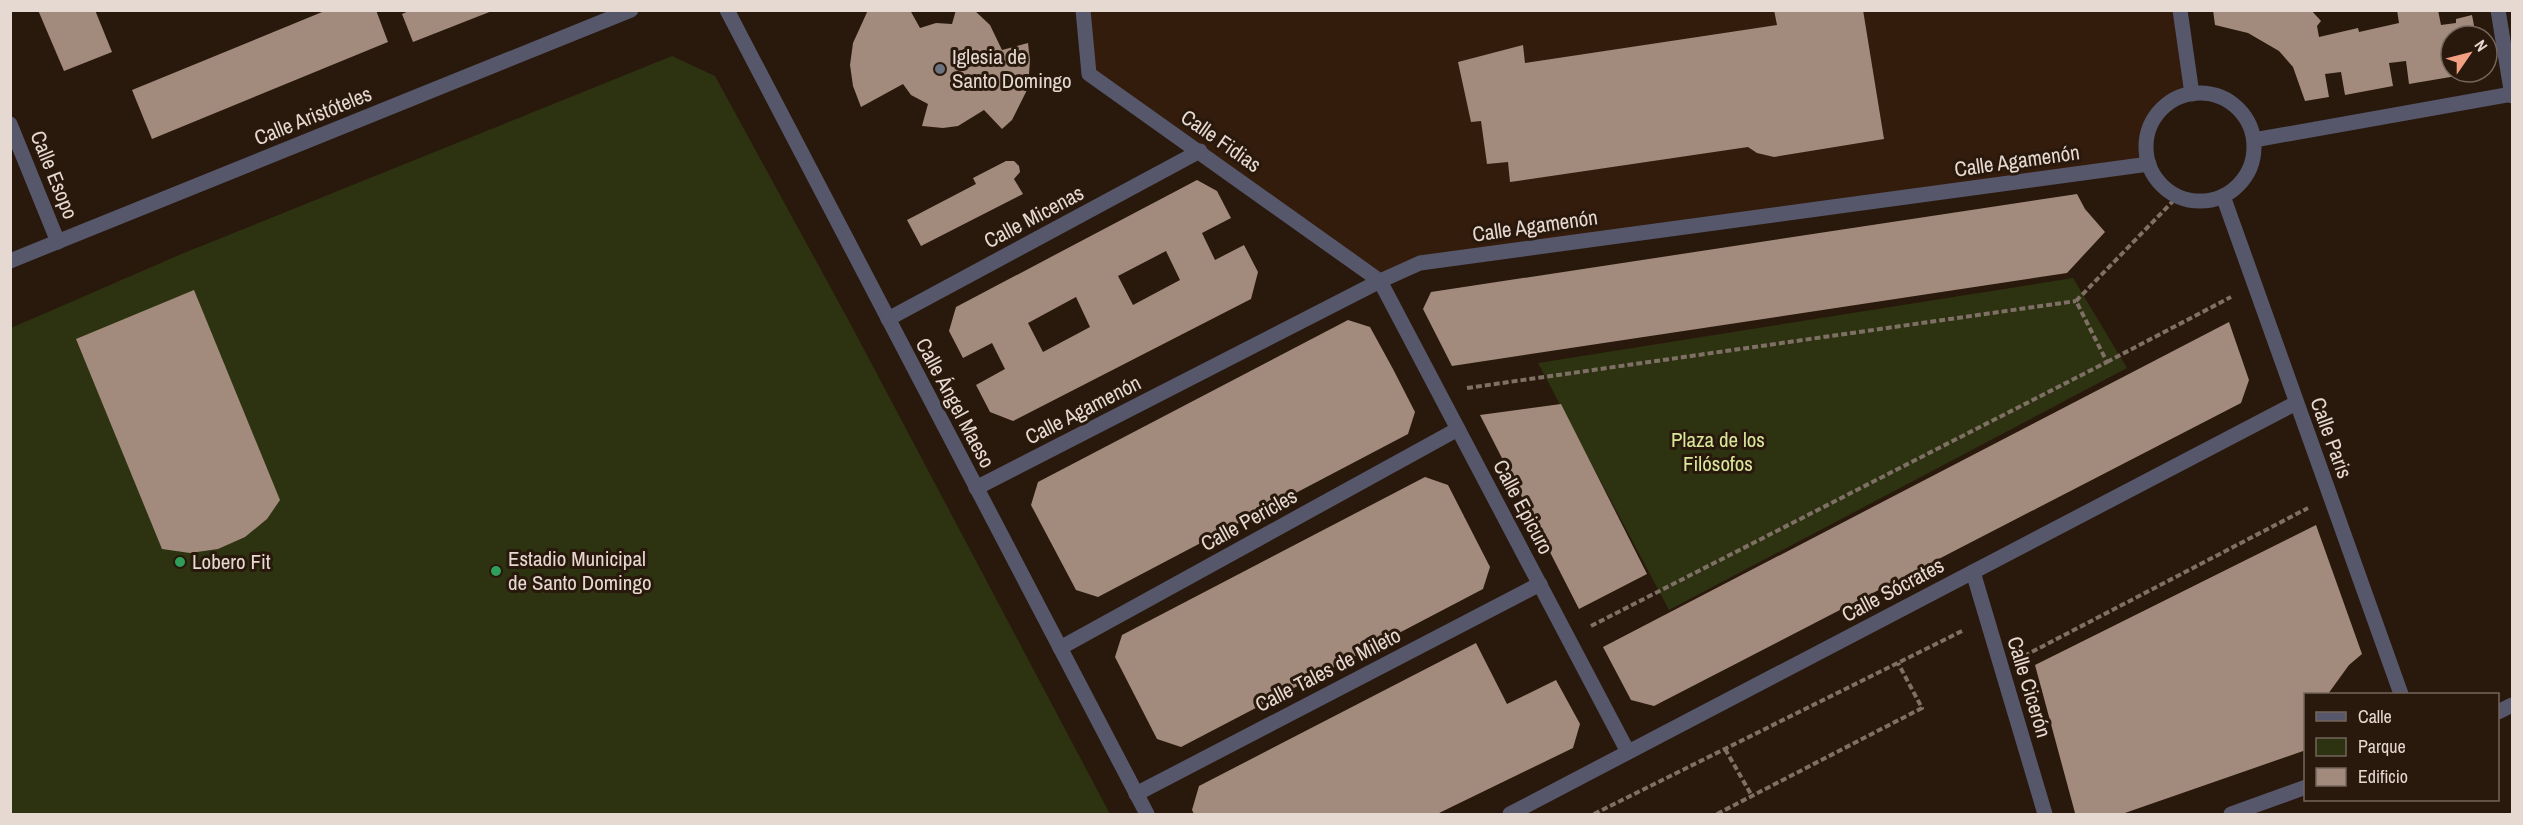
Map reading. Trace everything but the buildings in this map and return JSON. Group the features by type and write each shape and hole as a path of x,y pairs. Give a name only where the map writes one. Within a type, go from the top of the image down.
{"street":[{"name":"Calle Aristóteles","path":"10,261 631,10"},
{"name":"Calle Ángel Maeso","path":"727,10 1147,814"},
{"name":"Calle Fidias","path":"1083,10 1089,74 1380,281"},
{"path":"2180,10 2192,94"},
{"path":"2254,140 2512,95 2498,10"},
{"path":"2192,94 2209,94 2225,99 2239,110 2249,123 2254,140 2253,157 2248,173 2237,187 2223,196 2208,201 2192,201 2165,188 2149,164 2146,146 2150,127 2159,112 2174,99 2192,94"},
{"name":"Calle Esopo","path":"10,124 58,242"},
{"name":"Calle Micenas","path":"888,319 1200,151"},
{"name":"Calle Agamenón","path":"976,488 1380,281 1420,263 2149,164"},
{"name":"Calle Paris","path":"2223,196 2401,693"},
{"name":"Calle Epicuro","path":"1380,281 1628,752"},
{"name":"Calle Sócrates","path":"1510,814 2296,403"},
{"name":"Calle Pericles","path":"1060,648 1458,429"},
{"name":"Calle Cicerón","path":"1973,572 2045,814"},
{"name":"Calle Tales de Mileto","path":"1136,794 1540,584"},
{"path":"2231,814 2304,788"}],"path":[{"path":"1439,392 2076,301 2178,196"},
{"path":"1568,638 2253,285"},
{"path":"2076,301 2107,362"},
{"path":"2001,668 2330,497"},
{"path":"1594,814 1986,619"},
{"path":"1717,814 1922,708 1898,663"},
{"path":"1725,749 1752,796"}],"shaded area":[{"path":"1083,11 2180,11 2192,94 2174,99 2159,112 2150,127 2146,146 2149,164 1420,263 1380,281 1089,74"}],"green space":[{"name":"Estadio Municipal de Santo Domingo","path":"672,56 715,76 850,323 1110,814 11,814 11,328 179,255"},
{"name":"Plaza de los Filósofos","path":"2073,278 2127,368 1669,610 1538,363"}],"place":[{"name":"Iglesia de Santo Domingo","path":"940,69"},
{"name":"Lobero Fit","path":"180,562"},
{"name":"Estadio Municipal de Santo Domingo","path":"496,571"}]}
